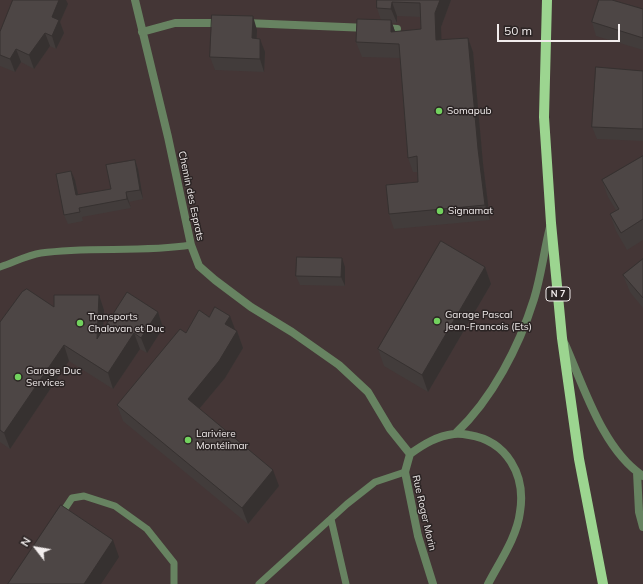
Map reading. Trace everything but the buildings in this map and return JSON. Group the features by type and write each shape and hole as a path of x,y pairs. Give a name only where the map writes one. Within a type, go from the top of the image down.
{"main road":[{"name":"N 7","path":"547,0 544,117 551,223 562,338 579,459 601,582"}],"street":[{"name":"Chemin des Esprats","path":"136,0 142,32 168,137 191,245 199,266 251,307 303,339 339,365 368,392 390,429 410,454"},
{"path":"142,32 175,23 232,23 397,29"},
{"path":"456,433 470,420 488,396 518,342 534,299 551,223"},
{"path":"562,338 602,429 616,451 640,474 639,512 643,527"},
{"path":"410,454 436,438 456,433 479,436 498,447 513,464 519,478 522,494 521,506 515,532 488,584"},
{"name":"Rue Roger Morin","path":"410,454 405,472 418,536 433,584"}],"lane":[{"path":"0,267 39,253 70,250 170,248 191,245"},
{"path":"259,584 347,504 375,482 405,472"},
{"path":"54,525 72,498 84,496 115,506 147,529 174,563 174,584"},
{"path":"331,519 346,584"}],"shaded area":[{"path":"0,0 643,0 643,584 0,584"}],"place":[{"name":"Somapub","path":"439,111"},
{"name":"Signamat","path":"440,211"},
{"name":"Garage Pascal Jean-Francois (Ets)","path":"437,321"},
{"name":"Transports Chalavan et Duc","path":"80,323"},
{"name":"Garage Duc Services","path":"18,377"},
{"name":"Lariviere Montélimar","path":"188,440"}]}
